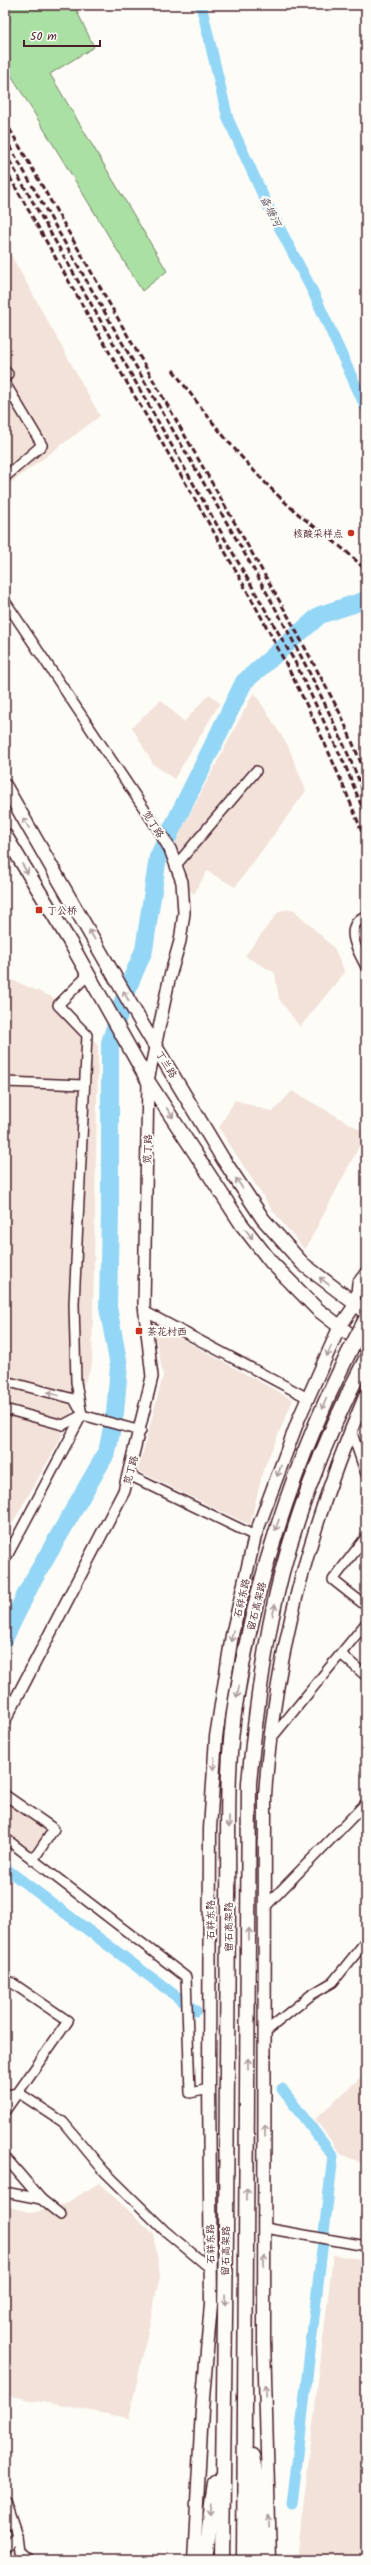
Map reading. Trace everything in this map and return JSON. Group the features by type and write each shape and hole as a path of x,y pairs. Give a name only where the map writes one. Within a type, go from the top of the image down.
{"highway":[{"name":"留石高架路","path":"222,2560 229,1782 236,1702 252,1619 275,1530 309,1437 337,1373 366,1319"},
{"name":"留石高架路","path":"244,2560 249,1783 257,1706 270,1625 293,1537 325,1446 366,1359"},
{"path":"246,2420 257,2482 258,2560"},
{"path":"205,2560 222,2430"}],"main road":[{"name":"丁兰路","path":"5,786 142,1024 223,1159 267,1224 303,1264 366,1312"},
{"path":"7,844 70,942 103,1004 135,1055 148,1081 242,1225 271,1262 317,1309 339,1328 366,1347"},
{"name":"石祥东路","path":"194,2560 202,2410 211,2304 209,2089 210,1829 216,1737 232,1635 255,1536 308,1398 339,1328 355,1305"},
{"path":"270,2560 264,2340 266,1795 269,1741 280,1664 312,1536 350,1430 366,1394"}],"street":[{"path":"5,370 8,374 5,377"},
{"path":"5,383 42,445 5,477"},
{"name":"笕丁路","path":"5,601 170,849 177,864 182,882 184,913 180,941 148,1081 144,1230 144,1311 152,1377 140,1431 124,1491 5,1720"},
{"path":"177,864 256,771"},
{"path":"365,916 360,919 353,930 354,942 366,967"},
{"path":"5,1560 82,1415 76,1382 74,1304 87,1035 58,1005 88,975"},
{"path":"5,1082 84,1085"},
{"path":"355,1305 357,1283 366,1271"},
{"path":"144,1311 308,1398"},
{"path":"5,1381 74,1399 82,1415"},
{"path":"5,1409 63,1425 82,1415 140,1431"},
{"path":"350,1430 366,1474"},
{"path":"129,1475 255,1536"},
{"path":"366,1537 333,1580 366,1606"},
{"path":"269,1741 366,1623"},
{"path":"341,1654 366,1676"},
{"path":"5,1795 54,1829 33,1860"},
{"path":"266,1907 366,1803"},
{"path":"5,1838 186,1977 190,2093 209,2089"},
{"path":"265,2032 311,1995 333,1982 366,1941"},
{"path":"5,1978 68,2021 19,2093 5,2110"},
{"path":"5,2094 19,2093 64,2122 104,2171 164,2230 211,2269"},
{"path":"5,2157 41,2199 61,2215"},
{"path":"5,2192 41,2199"},
{"path":"265,2228 366,2246"},
{"path":"5,2502 17,2536 19,2552 28,2560"},
{"path":"5,2547 17,2536"}],"shaded area":[{"path":"5,244 100,416 5,487"},
{"path":"254,692 288,746 306,791 235,887 207,871 194,894 188,888 185,866 175,842"},
{"path":"209,694 220,703 174,779 153,764 132,727 161,700 184,722"},
{"path":"293,909 334,948 345,972 300,1027 279,999 275,973 245,956 279,911"},
{"path":"5,977 61,1001 98,1046 92,1365 59,1442 5,1536"},
{"path":"292,1091 366,1133 305,1250 272,1210 219,1128 235,1100 273,1112"},
{"path":"153,1323 293,1400 263,1470 250,1525 138,1471 163,1376"},
{"path":"5,1801 47,1830 31,1853 5,1832"},
{"path":"361,2077 366,2080 366,2165 341,2154 315,2119"},
{"path":"99,2183 154,2234 160,2276 129,2418 5,2395 6,2206 32,2213 65,2204"},
{"path":"333,2255 366,2260 366,2560 297,2560"}],"green space":[{"path":"5,5 74,5 94,47 50,74 167,271 142,291 5,65"}],"waterway":[{"name":"备塘河","path":"201,5 228,119 266,202 313,292 366,408"},
{"path":"5,1637 31,1584 107,1452 115,1413 119,1366 108,1307 110,1215 110,1043 126,992 144,950 158,857 244,682 320,615 366,600"},
{"path":"5,1868 196,2011"},
{"path":"282,2089 333,2156 292,2505"}],"railway":[{"path":"5,121 288,616 341,715 366,775"},
{"path":"5,138 263,585 328,711 366,798"},
{"path":"5,153 295,662 345,765 366,817"},
{"path":"5,169 241,580 269,632 296,683 321,736 345,789 366,843"},
{"path":"173,370 213,423 241,457 271,489 307,521 347,552 366,571"}],"place":[{"name":"核酸采样点","path":"351,533"},
{"name":"丁公桥","path":"39,910"},
{"name":"茶花村西","path":"139,1331"}]}
